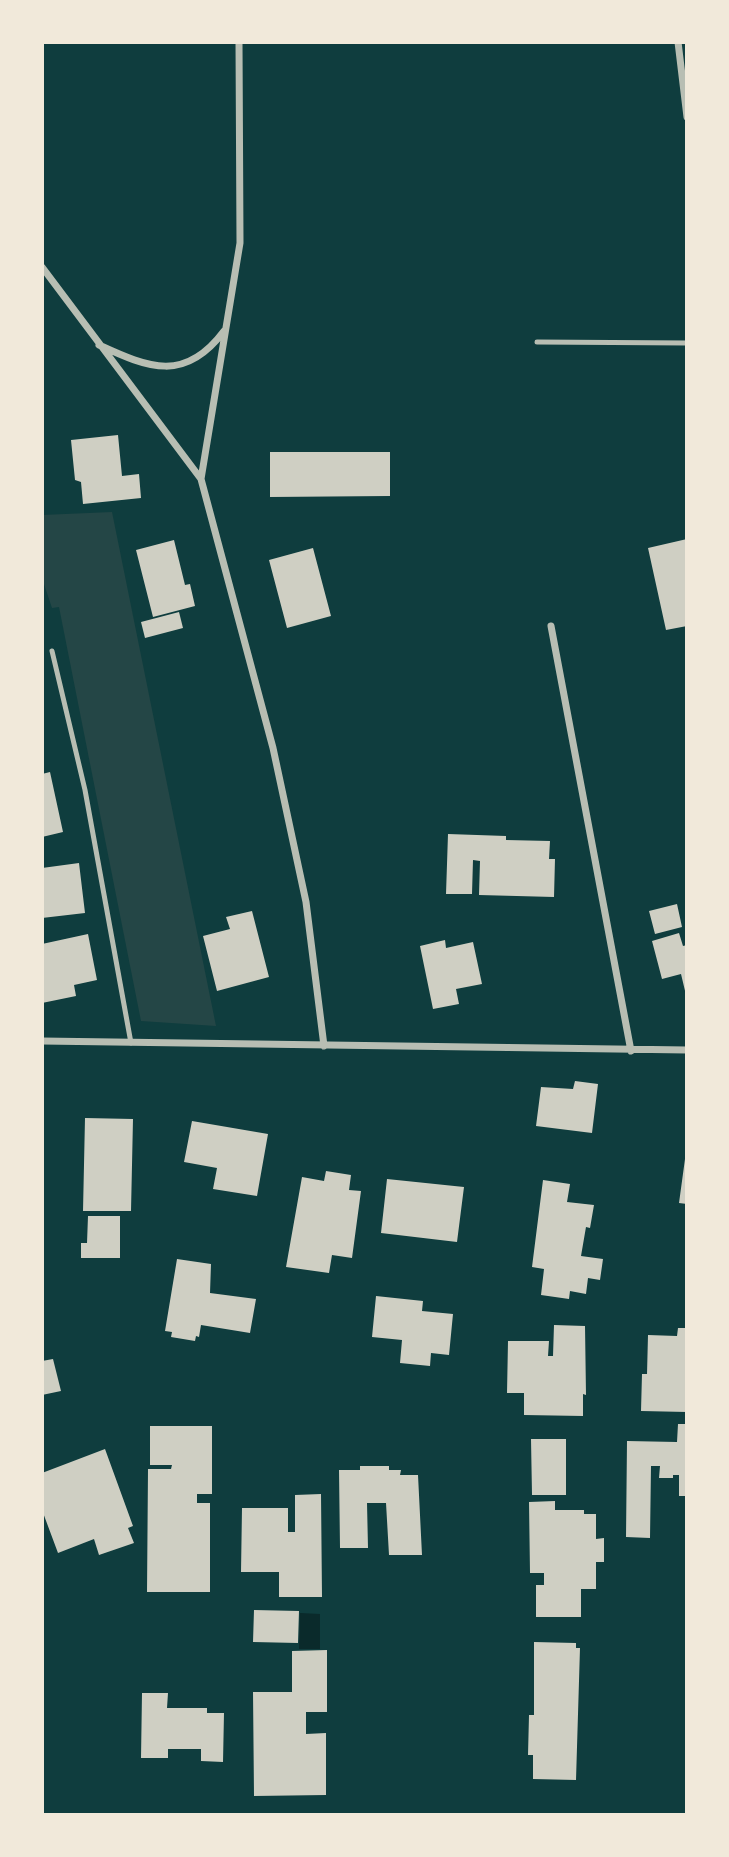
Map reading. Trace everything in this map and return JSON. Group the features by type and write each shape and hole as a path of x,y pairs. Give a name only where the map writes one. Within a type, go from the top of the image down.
{"street":[{"path":"201,479 240,243 239,42"},
{"path":"678,42 687,117"},
{"path":"42,267 97,344 201,479 273,748 306,902 324,1046"},
{"path":"97,344 139,362 173,367 195,359 224,331"},
{"path":"551,626 631,1051"},
{"path":"42,1041 687,1050"}],"lane":[{"path":"537,342 687,343"},
{"path":"52,651 85,790 131,1043"}],"shaded area":[{"path":"112,512 216,1026 141,1021 59,607 52,608 42,578 42,515"},
{"path":"300,1613 320,1614 320,1649 299,1649"}],"building":[{"path":"118,435 122,476 139,474 141,498 83,504 81,482 75,480 71,440"},
{"path":"270,452 390,452 390,496 270,497"},
{"path":"687,539 687,626 666,630 648,548"},
{"path":"174,540 185,585 190,584 195,606 153,617 136,550"},
{"path":"313,548 331,616 287,628 269,560"},
{"path":"179,612 183,628 145,638 141,622"},
{"path":"50,772 63,832 42,837 42,774"},
{"path":"448,834 550,841 549,859 555,859 554,897 479,895 480,861 473,860 472,894 446,894"},
{"path":"79,863 85,913 42,918 42,868"},
{"path":"677,904 682,927 655,934 649,911"},
{"path":"252,911 269,977 217,991 203,936 230,929 226,917"},
{"path":"679,933 683,946 687,945 686,995 681,974 662,979 652,941"},
{"path":"88,934 97,980 74,985 76,996 42,1003 42,944"},
{"path":"445,940 446,948 473,942 482,984 456,989 459,1004 433,1009 420,946"},
{"path":"575,1081 598,1084 592,1133 536,1126 541,1087 573,1089"},
{"path":"85,1118 133,1119 131,1211 83,1211"},
{"path":"192,1121 268,1134 257,1196 213,1189 217,1168 184,1162"},
{"path":"687,1159 687,1204 679,1203"},
{"path":"326,1171 351,1175 349,1190 361,1191 352,1258 332,1255 329,1273 286,1267 302,1177 324,1181"},
{"path":"387,1179 464,1187 457,1242 381,1233"},
{"path":"543,1180 570,1184 567,1202 594,1205 590,1228 586,1227 581,1256 603,1259 600,1280 588,1278 586,1294 570,1291 569,1299 541,1295 544,1269 532,1267"},
{"path":"88,1216 120,1216 120,1258 81,1258 81,1243 87,1243"},
{"path":"177,1259 211,1264 210,1293 256,1299 250,1333 201,1325 199,1337 196,1336 195,1341 171,1337 172,1332 165,1331"},
{"path":"376,1296 423,1301 422,1311 453,1314 449,1355 431,1353 430,1366 400,1363 402,1340 372,1337"},
{"path":"554,1325 585,1326 586,1395 583,1394 583,1416 524,1415 524,1393 507,1393 508,1341 549,1341 548,1356 553,1356"},
{"path":"678,1328 687,1328 687,1412 641,1411 642,1374 647,1374 648,1335 677,1336"},
{"path":"53,1359 61,1391 42,1395 42,1361"},
{"path":"678,1424 687,1424 687,1496 679,1496 679,1475 659,1478 660,1466 651,1466 650,1538 626,1537 627,1441 677,1442"},
{"path":"150,1426 212,1426 212,1494 197,1494 197,1503 210,1503 210,1592 147,1592 148,1469 171,1469 172,1465 150,1465"},
{"path":"531,1439 566,1439 566,1495 532,1495"},
{"path":"105,1449 133,1526 128,1528 134,1543 99,1555 94,1539 58,1553 42,1510 42,1473"},
{"path":"360,1466 389,1466 389,1470 401,1470 400,1475 418,1475 422,1555 389,1555 386,1503 367,1503 368,1548 340,1548 339,1470 360,1470"},
{"path":"321,1494 322,1597 279,1597 279,1572 241,1572 242,1508 288,1508 288,1532 295,1532 295,1495"},
{"path":"555,1501 555,1510 584,1510 584,1514 596,1514 596,1539 604,1538 604,1562 596,1562 596,1589 581,1589 581,1617 536,1617 536,1585 544,1585 544,1573 530,1573 529,1502"},
{"path":"254,1610 299,1611 298,1643 253,1642"},
{"path":"534,1642 576,1643 576,1648 580,1648 576,1780 533,1779 533,1755 528,1755 529,1715 534,1715"},
{"path":"327,1650 327,1712 306,1712 306,1734 326,1733 326,1795 254,1796 253,1692 292,1692 292,1651"},
{"path":"142,1693 168,1693 167,1708 207,1708 207,1713 224,1713 223,1762 201,1761 201,1749 168,1749 168,1758 141,1758"}]}
